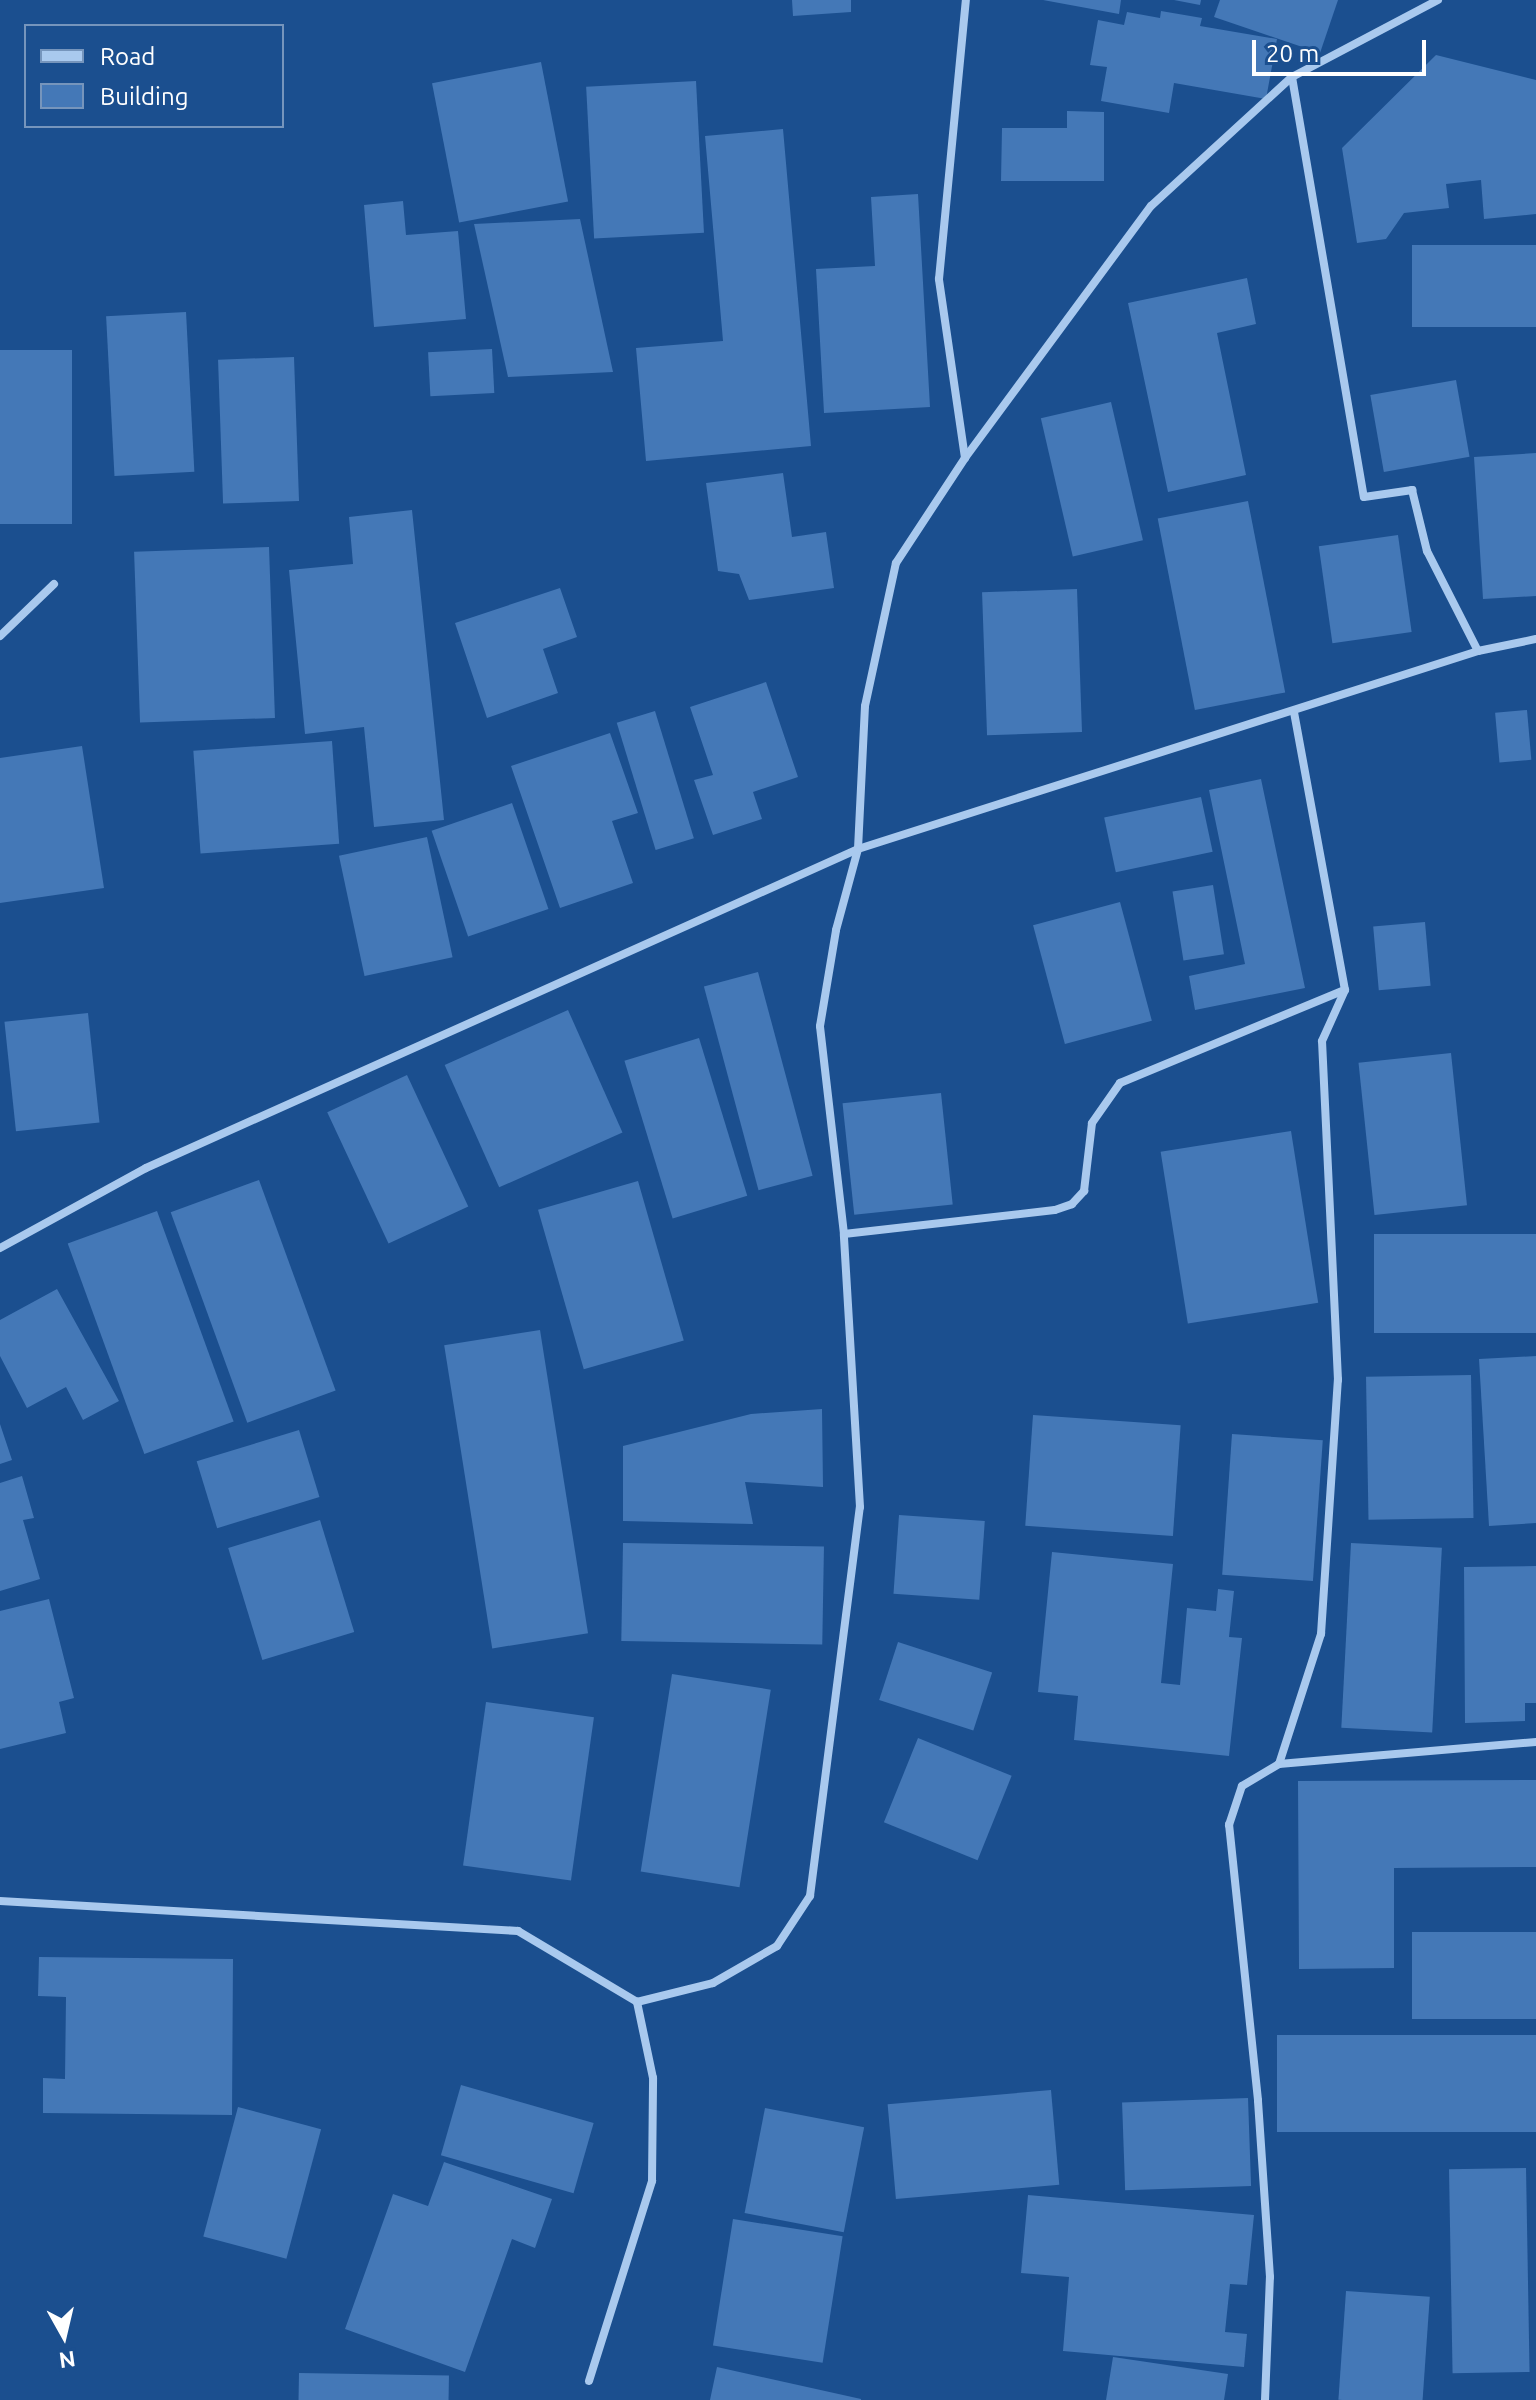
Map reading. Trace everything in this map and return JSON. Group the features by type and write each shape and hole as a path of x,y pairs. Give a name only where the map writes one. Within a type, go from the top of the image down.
{"street":[{"path":"965,458 939,279 966,0"},
{"path":"0,1901 518,1931 637,2002 713,1983 777,1946 810,1896 860,1507 844,1234 820,1026 836,930 858,849 865,706 896,563 965,458 1151,206 1292,77 1438,0"},
{"path":"1292,77 1364,497 1412,490 1427,551 1478,651"},
{"path":"0,636 54,584"},
{"path":"0,1248 146,1168 858,849 1478,651 1536,639"},
{"path":"1279,1764 1321,1634 1338,1380 1322,1041 1345,990 1294,711"},
{"path":"844,1234 1055,1210 1072,1204 1084,1191 1092,1123 1120,1083 1345,990"},
{"path":"1265,2400 1268,2247 1229,1825 1242,1786 1279,1764 1536,1742"},
{"path":"589,2381 652,2181 653,2078 637,2002"}],"building":[{"path":"792,0 851,0 851,12 793,16"},
{"path":"1043,0 1121,0 1119,14"},
{"path":"1174,0 1201,0 1200,5"},
{"path":"1220,0 1338,0 1320,53 1214,17"},
{"path":"1161,11 1202,18 1200,26 1277,39 1266,99 1174,83 1169,113 1101,101 1107,67 1090,65 1098,20 1124,25 1127,12 1160,18"},
{"path":"1436,55 1536,80 1536,214 1484,219 1481,180 1446,184 1449,208 1404,213 1386,239 1357,243 1342,148"},
{"path":"541,62 568,201 459,223 432,83"},
{"path":"696,81 704,233 594,239 586,87"},
{"path":"1067,111 1104,112 1104,181 1001,181 1002,128 1067,128"},
{"path":"783,129 811,446 646,461 636,348 723,341 705,136"},
{"path":"918,194 930,407 824,413 816,269 875,266 871,197"},
{"path":"403,201 406,235 458,231 466,319 374,327 364,205"},
{"path":"580,219 613,372 508,377 474,224"},
{"path":"1412,245 1536,245 1536,327 1412,327"},
{"path":"1247,278 1256,324 1217,333 1246,475 1168,492 1128,303"},
{"path":"186,312 194,472 114,476 106,316"},
{"path":"492,349 494,393 430,396 428,352"},
{"path":"0,350 72,350 72,524 0,524"},
{"path":"294,357 299,501 223,504 218,360"},
{"path":"1456,380 1470,457 1384,472 1370,395"},
{"path":"1111,402 1143,540 1073,557 1041,418"},
{"path":"1536,453 1536,596 1483,599 1474,457"},
{"path":"783,473 792,537 826,532 834,588 749,600 739,574 718,571 706,483"},
{"path":"1248,501 1285,692 1195,710 1158,519"},
{"path":"412,510 444,820 374,827 364,727 305,734 289,570 353,564 349,517"},
{"path":"1398,535 1412,632 1332,643 1319,546"},
{"path":"269,547 275,718 140,723 134,552"},
{"path":"560,588 577,637 543,649 558,693 487,718 455,623"},
{"path":"1077,589 1082,732 987,735 982,592"},
{"path":"766,682 798,777 753,792 762,819 713,835 694,780 713,775 690,707"},
{"path":"1527,710 1531,760 1499,763 1495,713"},
{"path":"655,711 694,838 656,850 617,723"},
{"path":"610,733 638,813 612,821 633,883 560,908 511,766"},
{"path":"332,741 339,844 201,853 193,751"},
{"path":"82,746 104,888 0,903 0,758"},
{"path":"1261,779 1305,988 1195,1010 1189,976 1245,964 1209,790"},
{"path":"1201,797 1213,852 1116,872 1104,818"},
{"path":"512,803 548,909 468,937 432,831"},
{"path":"427,837 453,957 365,976 339,856"},
{"path":"1213,885 1224,954 1183,961 1173,891"},
{"path":"1120,902 1152,1021 1065,1044 1033,925"},
{"path":"1425,922 1431,986 1379,990 1373,927"},
{"path":"758,972 813,1176 759,1190 704,986"},
{"path":"568,1010 623,1132 499,1187 445,1065"},
{"path":"88,1013 99,1122 16,1131 4,1022"},
{"path":"699,1038 747,1196 673,1219 624,1061"},
{"path":"1451,1053 1467,1205 1375,1215 1359,1063"},
{"path":"407,1075 468,1206 389,1244 327,1112"},
{"path":"941,1093 953,1204 854,1215 843,1103"},
{"path":"1291,1131 1318,1303 1188,1324 1161,1152"},
{"path":"259,1180 336,1390 247,1423 171,1212"},
{"path":"638,1181 684,1341 584,1369 538,1210"},
{"path":"157,1211 234,1421 144,1454 68,1243"},
{"path":"1374,1234 1536,1234 1536,1333 1374,1333"},
{"path":"57,1289 119,1401 83,1420 66,1387 27,1408 0,1356 0,1320"},
{"path":"540,1330 588,1633 492,1648 444,1345"},
{"path":"1536,1356 1536,1523 1489,1526 1479,1359"},
{"path":"1471,1375 1473,1518 1369,1520 1366,1377"},
{"path":"822,1409 823,1487 745,1482 753,1524 623,1521 623,1446 751,1414"},
{"path":"1033,1415 1181,1425 1173,1536 1025,1526"},
{"path":"0,1424 12,1460 0,1464"},
{"path":"299,1430 319,1497 217,1528 197,1461"},
{"path":"1232,1434 1323,1440 1313,1581 1222,1575"},
{"path":"22,1476 34,1518 23,1520 40,1579 0,1591 0,1483"},
{"path":"899,1515 985,1521 979,1600 893,1594"},
{"path":"320,1520 354,1632 262,1660 228,1548"},
{"path":"623,1543 824,1547 822,1644 621,1641"},
{"path":"1351,1543 1442,1548 1432,1733 1341,1728"},
{"path":"1052,1552 1173,1564 1161,1683 1180,1685 1187,1608 1216,1611 1218,1589 1234,1591 1229,1637 1242,1638 1229,1756 1074,1740 1078,1696 1038,1692"},
{"path":"1536,1566 1536,1703 1525,1703 1525,1721 1465,1723 1464,1567"},
{"path":"49,1599 74,1698 59,1702 66,1733 0,1749 0,1611"},
{"path":"898,1642 992,1673 973,1731 879,1700"},
{"path":"672,1674 771,1690 739,1887 641,1872"},
{"path":"486,1702 594,1717 571,1881 463,1865"},
{"path":"918,1738 1012,1776 978,1860 884,1822"},
{"path":"1536,1780 1536,1867 1394,1868 1394,1968 1299,1969 1298,1781"},
{"path":"1412,1932 1536,1932 1536,2019 1412,2019"},
{"path":"39,1957 233,1959 232,2115 43,2113 43,2078 65,2079 66,1997 38,1996"},
{"path":"1277,2035 1536,2035 1536,2132 1277,2132"},
{"path":"461,2085 594,2123 574,2193 441,2155"},
{"path":"1051,2090 1059,2185 896,2199 888,2104"},
{"path":"1248,2098 1251,2186 1125,2190 1122,2102"},
{"path":"238,2107 321,2129 286,2259 203,2236"},
{"path":"765,2108 864,2127 844,2232 745,2213"},
{"path":"444,2162 552,2199 535,2248 512,2239 465,2372 345,2329 393,2194 428,2206"},
{"path":"1526,2168 1530,2372 1453,2373 1449,2169"},
{"path":"1028,2195 1254,2215 1247,2285 1230,2284 1225,2332 1247,2334 1244,2367 1063,2351 1069,2277 1021,2273"},
{"path":"733,2219 843,2236 823,2363 713,2345"},
{"path":"1346,2291 1430,2297 1423,2400 1338,2400"},
{"path":"1113,2357 1228,2374 1224,2400 1106,2400"},
{"path":"717,2367 861,2399 861,2400 710,2400"},
{"path":"299,2373 449,2376 449,2400 299,2400"}]}
